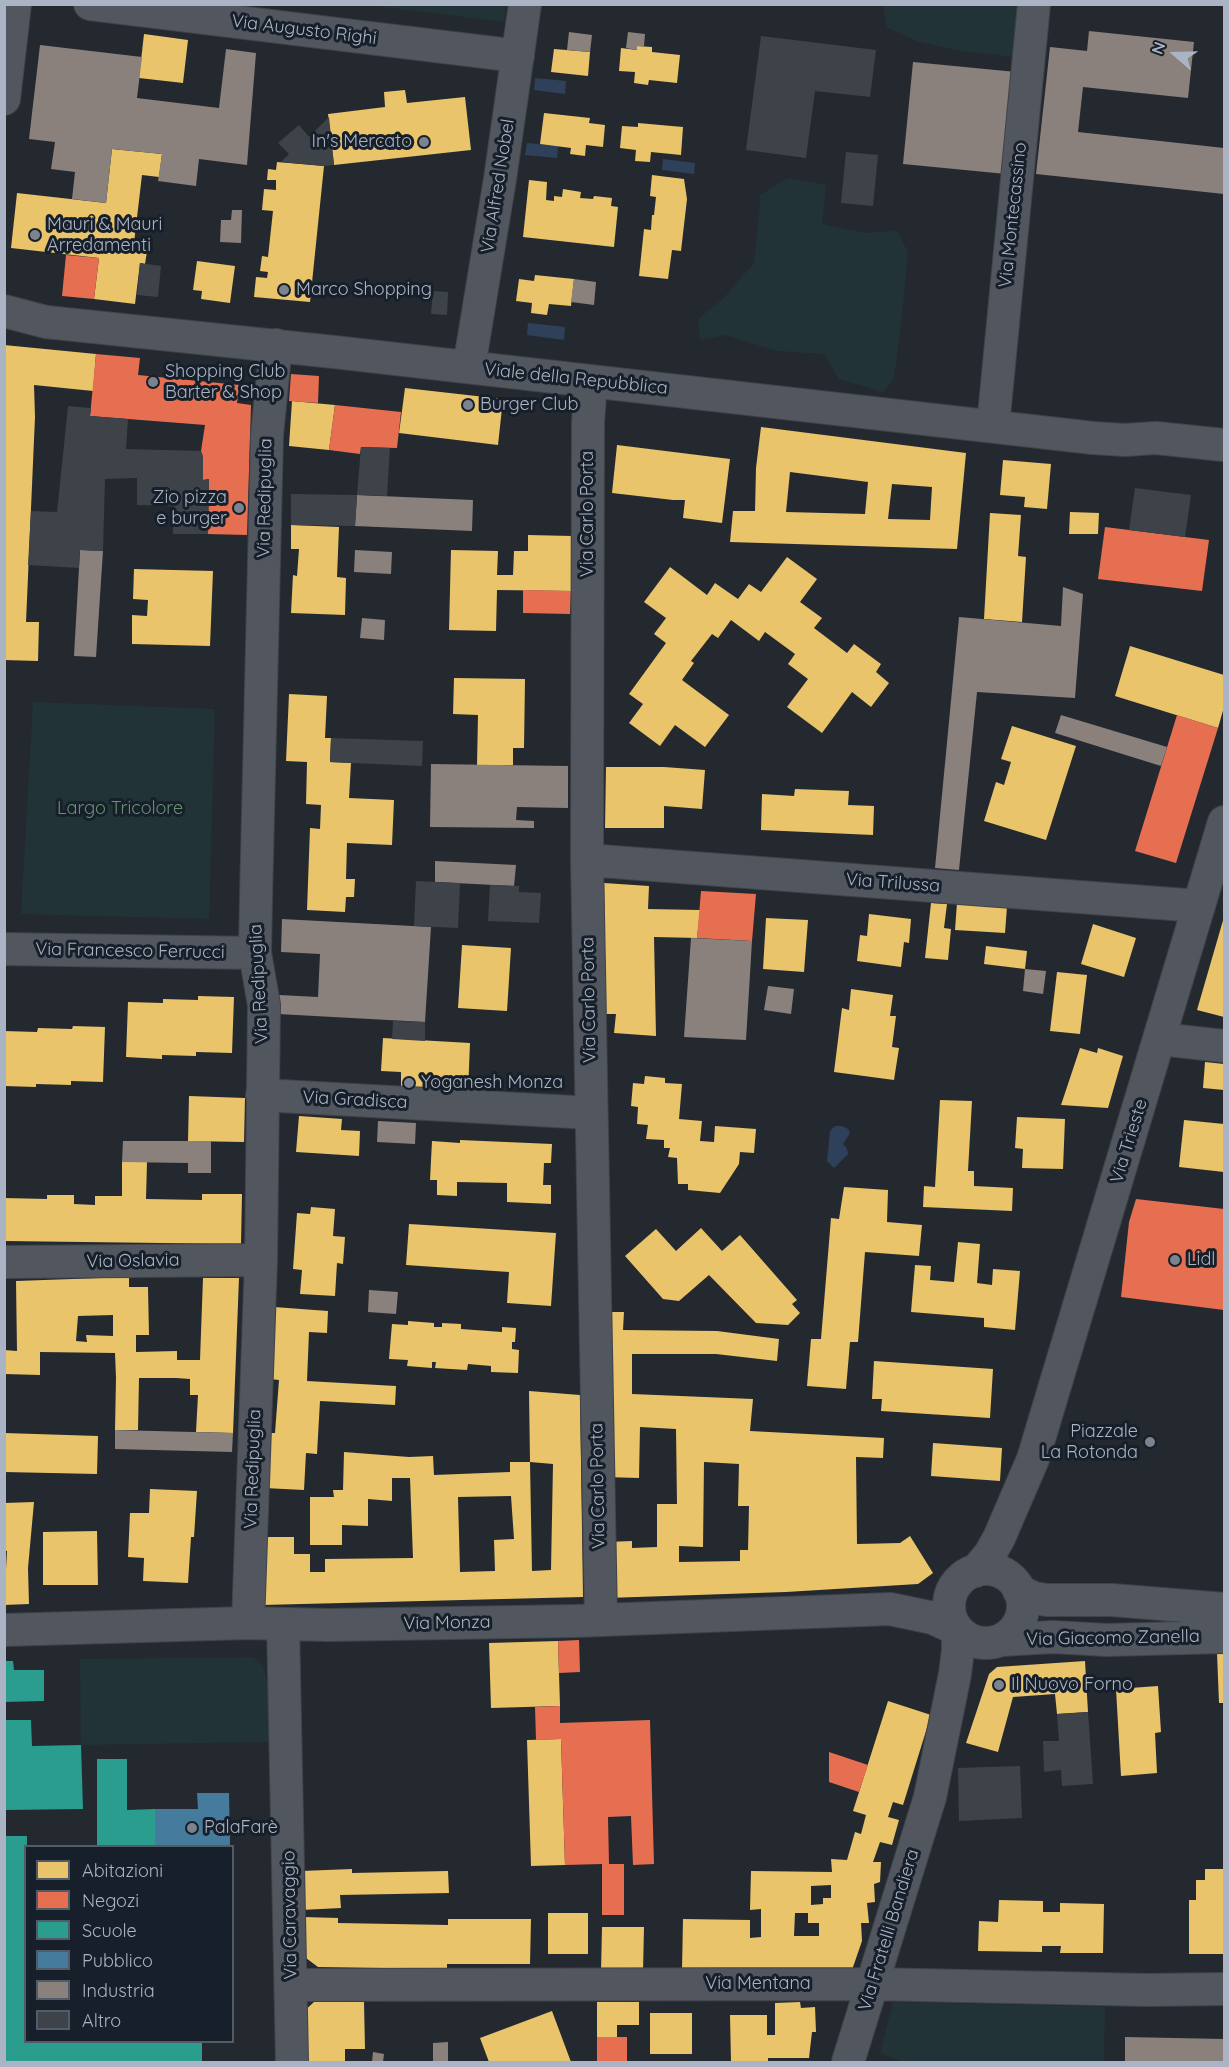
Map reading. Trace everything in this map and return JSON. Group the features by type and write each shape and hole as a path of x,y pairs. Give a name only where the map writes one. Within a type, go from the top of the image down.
{"street":[{"path":"4,99 15,4"},
{"name":"Via Augusto Righi","path":"90,4 518,56"},
{"name":"Via Alfred Nobel","path":"469,367 500,179 525,4"},
{"name":"Via Montecassino","path":"993,426 1034,4"},
{"name":"Viale della Repubblica","path":"4,311 46,322 276,345 1107,439 1156,438 1224,445"},
{"name":"Viale della Repubblica","path":"4,325 46,322"},
{"name":"Via Redipuglia","path":"248,1623 261,1260 264,1005 255,953 267,435 276,345"},
{"name":"Via Carlo Porta","path":"591,381 588,422 587,860 601,1620"},
{"name":"Viale della Repubblica","path":"1107,439 1166,454 1224,463"},
{"name":"Via Trieste","path":"1017,1587 1017,1544 1033,1459 1224,822"},
{"name":"Via Trilussa","path":"587,860 1199,906"},
{"name":"Via Francesco Ferrucci","path":"4,949 255,953"},
{"path":"1160,1039 1224,1046"},
{"name":"Via Gradisca","path":"262,1095 591,1113"},
{"name":"Via Oslavia","path":"4,1262 261,1260"},
{"name":"Via Trieste","path":"967,1577 999,1538 1033,1459"},
{"path":"990,1569 999,1571 1017,1587 1023,1602 1021,1619 1015,1630 997,1641 972,1641 958,1630 951,1618 950,1604 953,1591 967,1577 990,1569"},
{"name":"Via Monza","path":"890,1610 967,1577"},
{"name":"Via Giacomo Zanella","path":"1017,1587 1034,1598 1047,1600 1112,1600 1224,1609"},
{"name":"Via Monza","path":"4,1630 248,1623 328,1625 601,1620 890,1610 933,1618 958,1630"},
{"name":"Via Caravaggio","path":"283,1624 292,2062"},
{"name":"Via Fratelli Bandiera","path":"848,2062 930,1797 955,1674 958,1630"},
{"name":"Via Giacomo Zanella","path":"997,1641 1053,1637 1107,1640 1224,1636"},
{"name":"Via Fratelli Bandiera","path":"930,1797 949,1753 977,1666 997,1641"},
{"name":"Via Mentana","path":"291,1985 872,1984 1147,1990 1224,1989"}],"green space":[{"path":"368,5 506,5 504,22"},
{"path":"883,5 1020,5 1016,57 961,51 916,41 887,27"},
{"path":"788,178 826,185 822,224 864,233 897,231 908,252 894,378 883,392 839,379 824,354 777,351 725,335 700,340 698,319 723,299 754,263 760,195"},
{"name":"Largo Tricolore","path":"33,702 215,709 209,919 21,914"},
{"path":"253,1657 263,1666 269,1687 269,1742 81,1745 80,1659"},
{"path":"893,2002 1105,2007 1104,2062 903,2062 880,2053"}],"water":[{"path":"535,78 566,81 565,94 534,90"},
{"path":"527,143 558,146 557,158 525,155"},
{"path":"663,159 695,163 694,174 662,170"},
{"path":"528,323 565,327 564,340 527,335"},
{"path":"835,1126 842,1126 850,1133 843,1144 848,1154 834,1168 827,1161 830,1131"}],"building: Abitazioni":[{"path":"144,34 188,40 183,83 139,78"},
{"path":"637,46 652,47 652,52 680,55 677,83 649,80 648,85 634,83 635,72 619,71 621,48 637,50"},
{"path":"554,49 590,52 588,76 551,72"},
{"path":"405,90 407,103 465,97 471,150 334,165 328,114 385,107 384,92"},
{"path":"544,113 590,118 589,123 605,125 603,147 586,145 585,156 570,154 571,148 540,144"},
{"path":"638,123 683,127 681,155 651,152 650,162 635,161 636,150 620,148 622,126 638,127"},
{"path":"112,149 162,154 159,177 142,175 134,243 148,245 145,264 140,263 135,304 94,299 99,258 11,248 17,193 106,203"},
{"path":"277,162 324,166 310,302 254,297 256,277 267,278 268,272 260,271 262,256 268,257 273,211 262,210 264,189 276,190 276,180 267,180 268,169 276,170"},
{"path":"652,175 684,179 687,199 681,251 672,250 668,279 639,276 644,229 651,230 652,215 654,215 656,197 650,196"},
{"path":"529,180 547,182 546,200 554,201 554,196 562,197 563,189 581,192 580,198 593,199 594,196 612,198 611,206 618,207 614,247 523,237"},
{"path":"197,261 235,266 230,303 201,299 202,291 193,290"},
{"path":"535,275 574,279 571,306 549,304 547,315 531,313 532,303 516,301 519,279 534,281"},
{"path":"4,345 96,354 93,391 34,385 35,417 26,622 39,622 38,661 4,660"},
{"path":"405,388 503,399 498,445 399,433"},
{"path":"292,401 335,405 329,450 289,446"},
{"path":"761,427 966,453 957,549 730,542 733,511 755,511 756,468","holes":["790,472 868,482 865,514 786,512","892,484 932,487 930,520 888,519"]},
{"path":"617,445 730,459 722,523 683,518 685,500 612,493"},
{"path":"1003,460 1051,464 1047,509 1024,507 1025,497 1000,495"},
{"path":"1070,512 1099,513 1098,534 1069,534"},
{"path":"990,513 1021,515 1018,556 1026,557 1022,622 984,619"},
{"path":"291,525 339,527 337,577 346,578 345,615 291,613 293,575 297,576 299,549 291,549"},
{"path":"528,535 572,536 571,591 497,590 496,631 449,630 451,550 498,551 497,575 513,575 514,551 528,551"},
{"path":"787,557 817,579 800,602 822,618 814,628 847,653 854,644 881,664 876,672 889,683 871,707 852,692 822,733 787,707 808,679 788,664 795,654 765,632 759,641 731,620 718,638 712,634 691,661 694,663 682,680 729,715 705,747 675,725 660,746 629,723 643,704 629,694 666,643 654,634 666,618 644,602 670,567 707,595 715,583 738,599 749,584 761,592"},
{"path":"134,569 213,571 210,646 132,644 132,615 147,616 148,600 133,599"},
{"path":"1130,646 1224,675 1224,707 1218,728 1115,696"},
{"path":"454,678 525,679 524,748 513,748 513,765 477,765 478,715 453,714"},
{"path":"289,694 327,696 325,738 331,738 330,762 351,763 349,798 394,800 392,845 347,843 346,879 355,879 354,897 346,897 345,912 307,910 310,828 320,829 321,805 306,804 307,762 286,761"},
{"path":"1012,726 1076,746 1046,840 984,821 996,782 1004,785 1011,762 1001,759"},
{"path":"606,767 705,770 702,809 664,806 664,828 605,828"},
{"path":"795,789 849,791 848,805 874,806 873,835 761,830 762,794 794,796"},
{"path":"604,883 649,886 648,909 700,910 697,938 654,937 656,1036 614,1033 616,1014 606,1014"},
{"path":"931,903 947,904 944,928 951,929 948,960 925,958"},
{"path":"957,903 1007,907 1005,933 955,930"},
{"path":"869,914 911,919 909,943 904,942 901,967 857,961 860,935 867,936"},
{"path":"1224,917 1224,1017 1197,1010"},
{"path":"766,918 808,920 804,972 763,969"},
{"path":"1093,924 1136,938 1124,977 1081,964"},
{"path":"462,945 511,948 507,1011 458,1008"},
{"path":"986,946 1027,951 1025,969 984,964"},
{"path":"1057,972 1087,975 1080,1034 1050,1031"},
{"path":"851,989 893,995 890,1016 896,1016 892,1047 899,1048 894,1080 834,1072 842,1008 849,1010"},
{"path":"198,996 234,997 232,1053 196,1052 196,1056 162,1055 162,1059 126,1057 128,1002 163,1003 163,999 198,1000"},
{"path":"73,1026 105,1027 103,1082 71,1081 71,1085 36,1084 36,1087 4,1086 4,1031 37,1032 38,1028 72,1029"},
{"path":"383,1038 470,1043 468,1092 401,1088 401,1072 381,1071"},
{"path":"1080,1048 1097,1053 1098,1048 1123,1056 1108,1108 1061,1105"},
{"path":"1205,1062 1224,1064 1224,1090 1203,1088"},
{"path":"645,1076 665,1078 665,1083 682,1084 679,1119 702,1121 700,1141 714,1142 715,1126 756,1129 754,1153 740,1152 739,1164 720,1193 688,1190 688,1184 678,1184 677,1158 668,1157 670,1148 664,1148 664,1140 646,1139 648,1125 637,1124 638,1107 631,1106 633,1083 644,1084"},
{"path":"189,1096 245,1098 244,1142 188,1141"},
{"path":"940,1100 972,1101 968,1171 974,1171 974,1186 1013,1188 1012,1211 923,1207 924,1186 935,1187"},
{"path":"299,1116 342,1119 341,1130 360,1131 359,1156 296,1152"},
{"path":"1017,1117 1065,1119 1063,1169 1022,1168 1023,1149 1015,1148"},
{"path":"1184,1120 1224,1124 1224,1172 1179,1167"},
{"path":"460,1140 552,1144 551,1163 544,1163 543,1185 551,1185 551,1204 507,1202 507,1183 457,1182 457,1196 437,1195 437,1180 430,1180 432,1141 460,1143"},
{"path":"122,1162 147,1162 146,1199 202,1200 202,1194 242,1194 241,1244 4,1241 4,1198 47,1199 47,1195 74,1195 74,1204 95,1205 95,1196 122,1196"},
{"path":"844,1187 888,1190 887,1222 922,1225 919,1256 865,1252 858,1342 850,1342 846,1389 807,1386 811,1339 821,1339 831,1218 839,1219"},
{"path":"311,1207 335,1209 333,1236 345,1237 343,1264 337,1263 335,1296 300,1294 302,1270 293,1269 297,1213 310,1214"},
{"path":"409,1224 556,1233 551,1306 507,1303 509,1272 406,1265"},
{"path":"701,1228 722,1251 740,1235 797,1300 792,1304 800,1313 788,1325 756,1323 709,1275 679,1301 663,1299 625,1256 656,1229 676,1251"},
{"path":"958,1242 980,1244 977,1283 992,1285 993,1269 1020,1271 1015,1330 984,1327 984,1318 911,1312 915,1265 931,1266 930,1280 954,1282"},
{"path":"129,1277 129,1287 148,1287 149,1335 136,1335 136,1352 177,1351 177,1360 200,1360 203,1278 239,1278 233,1433 196,1432 198,1395 190,1395 190,1379 176,1378 139,1378 138,1430 115,1430 115,1353 40,1352 40,1375 4,1374 4,1350 17,1351 16,1281","holes":["113,1315 113,1336 86,1335 87,1342 76,1341 78,1316"]},
{"path":"274,1307 328,1311 327,1333 309,1332 307,1381 396,1386 395,1405 320,1401 317,1454 306,1453 304,1490 264,1488 267,1433 275,1433 279,1380 270,1379"},
{"path":"607,1312 624,1312 623,1330 717,1331 779,1339 777,1361 716,1354 632,1354 632,1394 753,1399 750,1431 884,1438 883,1458 856,1457 857,1544 900,1543 910,1536 933,1573 918,1584 786,1592 607,1598 606,1542 632,1541 632,1548 657,1547 657,1504 677,1504 676,1429 640,1427 639,1478 604,1477","holes":["704,1462 739,1464 738,1506 749,1506 748,1550 740,1550 740,1561 679,1562 679,1546 703,1547"]},
{"path":"408,1321 434,1323 434,1327 442,1327 442,1323 461,1324 461,1329 502,1332 502,1327 516,1328 512,1349 519,1350 518,1373 491,1372 491,1366 468,1364 467,1370 435,1368 436,1362 432,1362 432,1368 407,1366 408,1360 389,1359 392,1324 408,1325"},
{"path":"874,1361 993,1369 990,1418 881,1411 882,1399 872,1399"},
{"path":"529,1391 580,1395 583,1597 262,1605 262,1537 294,1537 294,1554 310,1554 310,1572 325,1572 325,1559 413,1558 410,1478 392,1478 392,1501 368,1499 368,1526 342,1525 342,1545 310,1545 310,1497 334,1497 333,1490 343,1490 344,1452 409,1457 433,1456 434,1475 510,1472 510,1462 530,1462","holes":["530,1462 553,1464 551,1570 532,1571","511,1496 514,1539 494,1540 495,1571 460,1572 458,1497"]},
{"path":"4,1433 98,1436 97,1474 4,1472"},
{"path":"933,1443 1002,1448 1000,1481 931,1476"},
{"path":"150,1489 197,1491 188,1583 143,1581 144,1558 128,1557 130,1513 149,1513"},
{"path":"34,1502 28,1568 29,1604 4,1605 7,1551 4,1550 4,1503"},
{"path":"97,1531 98,1585 43,1585 43,1532"},
{"path":"558,1641 560,1706 491,1708 489,1643"},
{"path":"1217,1653 1224,1653 1224,1703 1219,1703"},
{"path":"1085,1661 1088,1712 1057,1714 1055,1694 1013,1697 998,1752 966,1743 989,1674 997,1667"},
{"path":"1158,1686 1161,1732 1155,1733 1157,1773 1121,1776 1116,1689"},
{"path":"888,1701 931,1715 903,1805 893,1802 888,1817 899,1820 892,1845 880,1842 873,1862 881,1862 880,1882 874,1884 875,1902 867,1903 869,1923 861,1923 862,1941 852,1970 682,1969 683,1919 750,1920 750,1938 761,1937 761,1909 750,1910 751,1871 832,1872 831,1859 847,1860 855,1832 861,1834 866,1815 853,1811","holes":["831,1885 831,1898 823,1898 823,1904 811,1905 811,1886","795,1913 808,1913 808,1923 819,1923 819,1936 794,1936"]},
{"path":"561,1739 565,1865 531,1866 527,1740"},
{"path":"352,1869 352,1873 448,1871 449,1893 340,1895 341,1908 301,1910 301,1871"},
{"path":"1205,1869 1224,1869 1224,1954 1189,1954 1189,1900 1196,1900 1196,1880 1205,1880"},
{"path":"999,1900 1043,1901 1043,1912 1060,1912 1060,1903 1104,1904 1103,1953 1060,1953 1061,1946 1042,1946 1042,1952 978,1951 979,1921 998,1922"},
{"path":"548,1913 588,1913 588,1954 548,1954"},
{"path":"303,1917 338,1918 338,1923 448,1925 448,1919 531,1919 530,1964 447,1964 447,1969 318,1967 302,1955"},
{"path":"602,1927 644,1927 643,1972 601,1971"},
{"path":"314,2002 364,2002 365,2049 345,2049 345,2062 302,2062 302,2013"},
{"path":"597,2002 639,2002 639,2025 617,2025 617,2037 597,2037"},
{"path":"800,2002 801,2008 815,2007 816,2032 812,2032 809,2058 768,2058 768,2062 731,2062 730,2015 767,2015 767,2035 775,2035 775,2003"},
{"path":"552,2011 571,2062 489,2062 480,2038"},
{"path":"650,2013 692,2013 692,2054 650,2054"}],"building: Negozi":[{"path":"66,255 99,258 94,299 62,296"},
{"path":"96,354 140,358 138,375 239,385 237,403 251,405 247,535 208,534 209,479 203,480 201,451 205,425 90,416"},
{"path":"291,374 319,376 318,403 289,401"},
{"path":"335,405 401,412 397,448 361,447 360,454 329,450"},
{"path":"1105,527 1209,540 1202,591 1098,579"},
{"path":"523,590 571,591 570,614 523,613"},
{"path":"1177,715 1218,728 1176,863 1135,851"},
{"path":"701,891 756,894 752,941 697,938"},
{"name":"Lidl","path":"1136,1199 1224,1209 1224,1310 1121,1297 1129,1222"},
{"path":"579,1640 580,1672 559,1673 558,1641"},
{"path":"560,1706 560,1723 650,1720 654,1864 633,1865 631,1816 608,1817 609,1864 624,1864 624,1915 602,1915 602,1864 565,1865 561,1739 536,1740 535,1707"},
{"path":"829,1752 868,1765 859,1792 829,1782"},
{"path":"597,2037 627,2037 627,2062 597,2062"}],"building: Scuole":[{"path":"4,1661 13,1661 14,1670 44,1670 44,1701 4,1702"},
{"path":"4,1720 31,1720 32,1746 81,1745 83,1809 4,1810"},
{"path":"97,1759 127,1759 127,1810 155,1809 155,1845 97,1845"},
{"path":"4,1836 27,1836 27,1845 24,1845 24,2043 202,2043 202,2062 4,2062"}],"building: Pubblico":[{"name":"PalaFarè","path":"197,1793 229,1793 230,1845 155,1845 155,1809 198,1809"}],"building: Industria":[{"path":"1089,31 1194,42 1188,98 1083,87 1078,132 1224,148 1224,194 1036,174 1050,47 1087,51"},
{"path":"569,32 592,35 590,52 567,50"},
{"path":"628,32 645,34 644,46 637,46 637,50 626,48"},
{"path":"40,45 142,57 137,98 219,108 226,49 256,53 247,165 199,159 196,186 158,181 162,154 112,149 106,203 72,199 75,172 51,169 55,142 29,139"},
{"path":"913,62 1016,72 1006,174 903,164"},
{"path":"232,210 242,210 241,243 220,242 221,220 231,220"},
{"path":"574,279 596,282 594,305 571,302"},
{"path":"357,495 473,500 472,531 355,526"},
{"path":"80,550 103,551 96,657 74,656"},
{"path":"355,550 392,552 391,574 354,572"},
{"path":"1063,587 1083,594 1075,698 977,692 959,870 935,868 959,617 1061,626"},
{"path":"362,618 385,620 384,640 360,638"},
{"path":"1061,715 1167,747 1161,766 1055,733"},
{"path":"431,764 568,766 568,808 517,807 516,820 534,821 534,828 430,827"},
{"path":"435,861 516,865 514,886 435,882"},
{"path":"282,919 431,927 425,1022 278,1014 279,995 318,997 320,954 281,952"},
{"path":"691,938 752,941 746,1040 684,1037"},
{"path":"1025,969 1046,971 1043,994 1023,991"},
{"path":"768,986 794,989 791,1014 764,1010"},
{"path":"378,1121 416,1123 415,1144 377,1142"},
{"path":"123,1141 211,1141 211,1173 188,1173 188,1163 122,1162"},
{"path":"369,1290 398,1292 396,1314 368,1312"},
{"path":"115,1430 233,1433 232,1452 115,1449"},
{"path":"1125,2037 1224,2039 1224,2062 1125,2062"},
{"path":"448,2042 448,2062 433,2062 433,2043"},
{"path":"373,2052 384,2054 383,2062 372,2062"}],"building: Altro":[{"path":"761,36 876,50 870,97 815,91 806,158 746,150"},
{"path":"329,117 334,165 281,162 289,154 278,143 299,125 309,137"},
{"path":"846,152 878,155 873,206 841,203"},
{"path":"140,263 161,266 158,297 137,295"},
{"path":"433,291 448,292 447,315 431,314"},
{"path":"68,406 91,408 90,416 128,419 126,449 201,451 203,480 209,479 208,534 173,534 173,506 137,505 137,478 105,479 103,551 80,550 79,568 28,565 31,511 57,512"},
{"path":"361,447 390,448 387,496 357,495"},
{"path":"1135,488 1191,495 1185,537 1129,530"},
{"path":"291,494 357,495 355,526 291,525"},
{"path":"331,738 423,741 422,766 330,762"},
{"path":"416,881 460,883 458,928 414,926"},
{"path":"490,885 519,886 519,892 541,893 539,923 488,921"},
{"path":"393,1021 425,1022 425,1041 392,1039"},
{"path":"1088,1712 1093,1784 1062,1786 1061,1770 1044,1772 1043,1741 1059,1741 1057,1714"},
{"path":"1020,1766 1022,1818 959,1821 958,1768"}],"place":[{"name":"In's Mercato","path":"424,142"},
{"name":"Mauri & Mauri Arredamenti","path":"35,235"},
{"name":"Marco Shopping","path":"284,290"},
{"name":"Shopping Club Barter & Shop","path":"153,382"},
{"name":"Burger Club","path":"468,405"},
{"name":"Zio pizza e burger","path":"239,508"},
{"name":"Yoganesh Monza","path":"409,1083"},
{"name":"Lidl","path":"1175,1260"},
{"name":"Piazzale La Rotonda","path":"1150,1442"},
{"name":"Il Nuovo Forno","path":"999,1685"},
{"name":"PalaFarè","path":"192,1828"}]}
